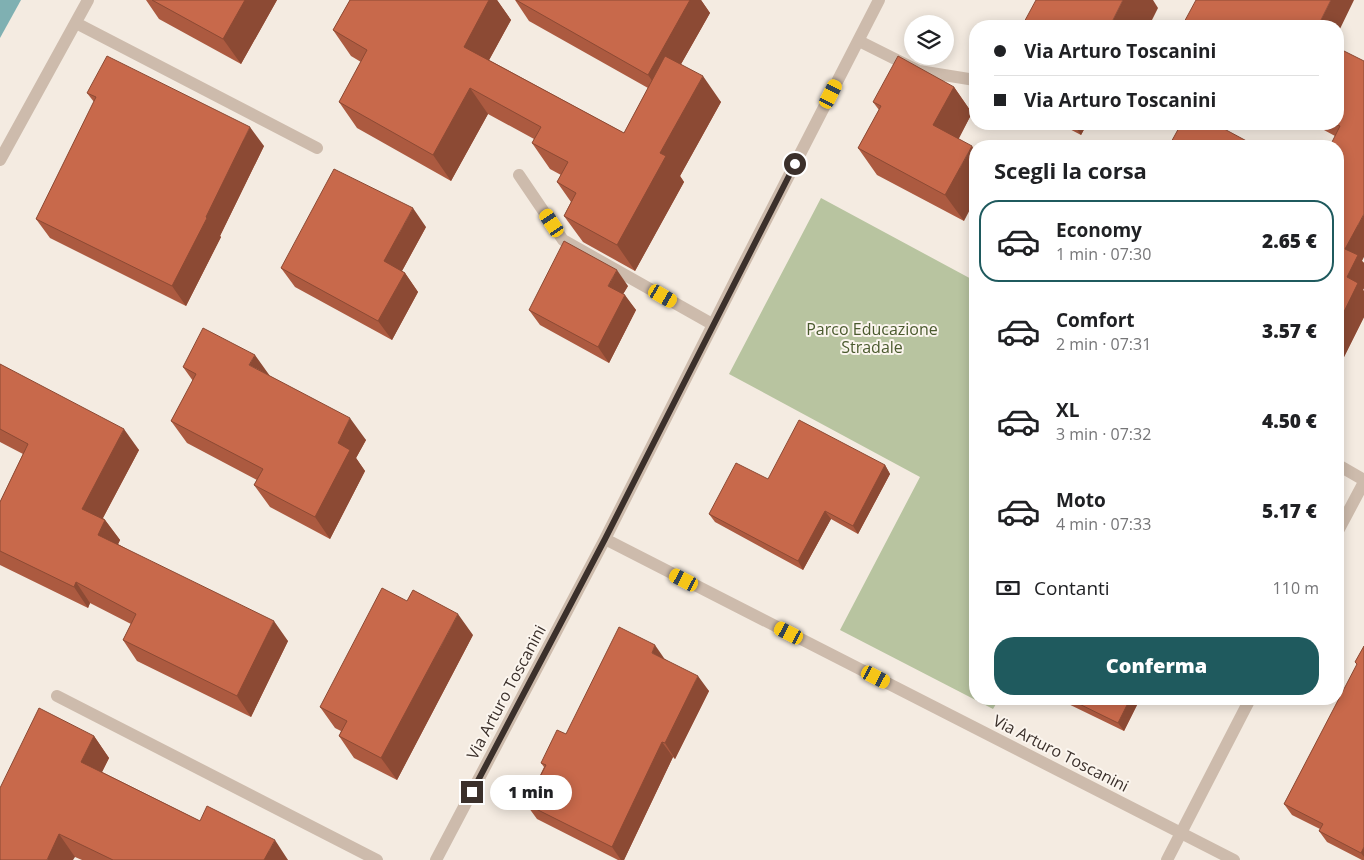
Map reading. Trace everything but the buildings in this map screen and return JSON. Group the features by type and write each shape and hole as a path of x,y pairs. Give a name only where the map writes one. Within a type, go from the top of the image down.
{"street":[{"path":"0,160 88,0"},
{"name":"Via Arturo Toscanini","path":"436,860 605,539 712,324 880,0"},
{"path":"76,23 317,148"},
{"path":"859,41 919,71 969,79"},
{"path":"519,175 563,240 712,324"},
{"path":"1344,469 1364,481 1344,519"},
{"name":"Via Arturo Toscanini","path":"605,539 1234,860"},
{"path":"58,696 377,860"},
{"path":"1167,860 1247,705"}],"green space":[{"name":"Parco Educazione Stradale","path":"821,198 969,278 969,697 840,630 920,477 729,374"},
{"name":"Parco Educazione Stradale","path":"985,705 995,705 993,709"}],"water":[{"path":"0,0 21,0 0,38"}],"route":[{"path":"472,792 605,539 795,164"}]}
